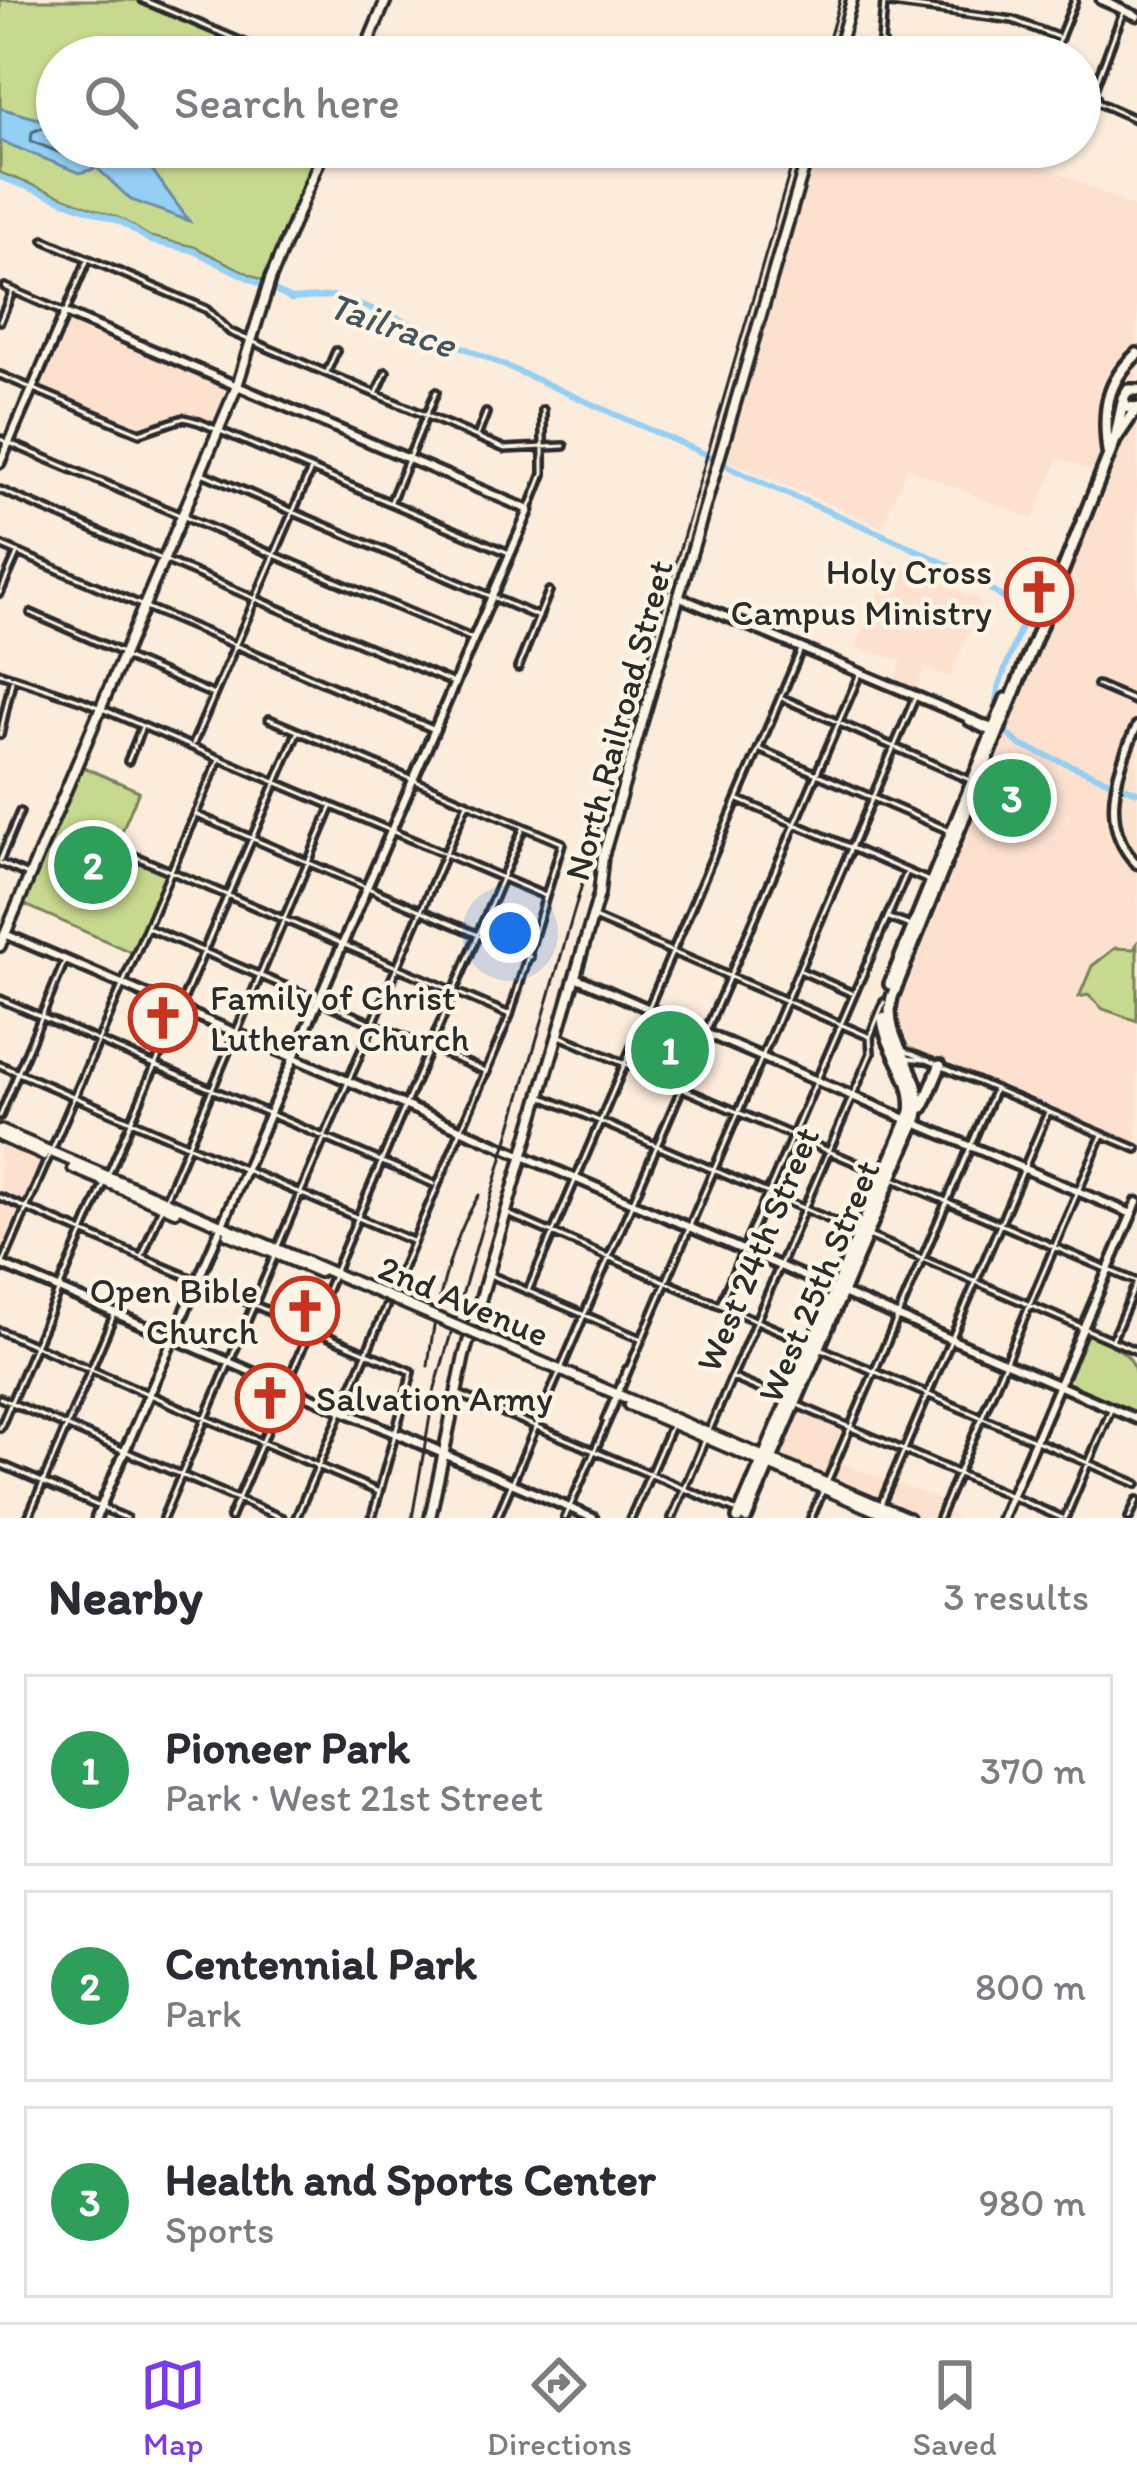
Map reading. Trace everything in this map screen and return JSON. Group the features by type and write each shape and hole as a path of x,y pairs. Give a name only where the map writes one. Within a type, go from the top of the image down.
{"main road":[{"path":"371,36 386,0"},
{"path":"842,36 853,0"},
{"path":"0,946 237,386 266,293 316,168"},
{"name":"North Railroad Street","path":"432,1517 454,1392 592,917 602,856 804,168"},
{"path":"1109,454 1104,416 1109,392 1137,354"},
{"path":"1132,390 1137,376"},
{"name":"West 24th Street","path":"1115,440 1123,402 1132,390"},
{"path":"1123,402 1136,409"},
{"name":"West 24th Street","path":"900,1058 889,1005 1109,454 1136,409"},
{"name":"West 24th Street","path":"884,1002 934,884"},
{"path":"884,1002 884,1030 900,1058 912,1097 913,1120"},
{"path":"913,1120 940,1066"},
{"name":"West 25th Street","path":"888,1176 906,1145 913,1120"},
{"name":"West 25th Street","path":"744,1516 913,1120"},
{"name":"2nd Avenue","path":"0,1133 892,1518"},
{"name":"2nd Avenue","path":"878,1512 908,1518"}],"street":[{"path":"143,0 228,36"},
{"path":"1061,36 1075,0"},
{"path":"1103,0 1137,16"},
{"path":"882,36 885,1 1013,20 1055,36"},
{"path":"1101,71 1124,10"},
{"path":"1101,104 1137,120"},
{"path":"44,240 206,309 230,332 476,437 515,451 564,446"},
{"path":"0,463 4,441 89,258"},
{"path":"5,287 529,510"},
{"path":"0,320 13,290"},
{"path":"326,374 336,351"},
{"path":"376,394 386,372"},
{"path":"0,374 140,433 184,418 219,430 511,554"},
{"path":"390,502 436,392"},
{"path":"96,1518 529,510 543,474 543,410"},
{"path":"476,437 486,413"},
{"path":"4,441 475,640"},
{"path":"192,746 311,469"},
{"path":"200,473 538,617"},
{"path":"0,490 456,684"},
{"path":"0,544 437,731"},
{"path":"0,593 17,552"},
{"path":"518,668 549,591"},
{"path":"680,597 996,732"},
{"path":"31,614 214,695"},
{"path":"528,1291 802,648"},
{"path":"0,673 143,725 547,897"},
{"path":"497,1518 860,674"},
{"path":"0,735 13,679"},
{"path":"1096,685 1137,702"},
{"path":"565,1518 915,697"},
{"path":"781,698 975,784"},
{"path":"269,719 562,843 510,1015 401,1271"},
{"path":"128,761 143,725"},
{"path":"1137,726 1116,790 1114,826 1137,864"},
{"path":"0,1428 298,732"},
{"path":"759,749 955,834"},
{"path":"219,758 1,1266 593,1518"},
{"path":"738,800 934,884"},
{"path":"163,1518 467,803"},
{"path":"141,1257 332,806"},
{"path":"20,812 0,861 29,876"},
{"path":"195,814 530,957"},
{"path":"230,1518 524,827"},
{"path":"125,851 510,1015"},
{"path":"719,1305 907,872"},
{"path":"592,917 870,1037"},
{"path":"888,917 913,927"},
{"path":"146,928 487,1072"},
{"path":"5,934 1137,1419"},
{"path":"0,1116 66,959"},
{"path":"797,970 854,994"},
{"path":"575,976 1134,1215"},
{"path":"0,999 438,1185"},
{"name":"West 24th Street","path":"672,1518 874,1046 870,1037 884,1002"},
{"path":"558,1035 1137,1282 1112,1340"},
{"path":"900,1058 928,1060 1137,1149"},
{"path":"0,1065 413,1241"},
{"path":"811,1518 994,1089"},
{"path":"541,1096 1137,1352"},
{"path":"878,1512 1048,1112"},
{"path":"938,1518 1102,1135"},
{"path":"0,1197 413,1376 372,1518"},
{"path":"1002,1518 1137,1202"},
{"path":"506,1214 1137,1484"},
{"path":"489,1275 641,1339"},
{"path":"296,1518 386,1307"},
{"path":"28,1518 116,1313"},
{"path":"0,1331 381,1493"},
{"path":"732,1377 1064,1518 1112,1408"},
{"path":"454,1392 744,1516"},
{"path":"0,1398 282,1518"},
{"path":"631,1518 673,1421"},
{"path":"0,1464 126,1518"},
{"path":"1130,1518 1137,1500"}],"shaded area":[{"path":"808,168 1050,168 1137,209 1137,1146 900,1049 889,1005 1106,476 1059,458 1033,519 907,468 882,527 724,458"},
{"path":"68,317 233,388 218,425 182,415 136,429 37,385"},
{"path":"893,560 981,601 950,677 925,668 914,693 893,684 902,661 856,647"},
{"path":"0,1141 45,1160 0,1265"},
{"path":"798,1402 855,1426 840,1463 949,1503 946,1512 960,1518 915,1518 780,1459"}],"green space":[{"path":"0,0 136,0 221,36 36,36 36,168 312,168 265,282 194,247 150,237 121,219 0,173"},
{"path":"79,765 139,791 115,847 123,857 167,873 133,953 21,903"},
{"path":"1137,944 1137,1021 1103,1009 1088,995 1079,997 1092,966 1115,948 1134,949"},
{"path":"651,1013 700,1033 678,1083 630,1063"},
{"path":"1085,1333 1130,1360 1137,1414 1066,1382"}],"water":[{"path":"0,108 36,118 36,155 0,141"},
{"path":"97,168 149,168 189,221 131,200"}],"waterway":[{"name":"Tailrace","path":"0,177 121,222 151,241 192,250 291,299 333,296 390,315 714,458"},
{"name":"Tailrace","path":"723,463 938,560 1010,605 1022,624 998,688 996,711"},
{"name":"Tailrace","path":"1006,732 1020,745 1137,792"}],"railway":[{"path":"830,36 840,0"},
{"path":"412,1518 435,1388 791,168"},
{"path":"428,1366 445,1278 479,1195"}],"place":[{"name":"Holy Cross Campus Ministry","path":"1039,592"},
{"name":"Health and Sports Center","path":"1012,798"},
{"name":"Centennial Park","path":"93,865"},
{"name":"Family of Christ Lutheran Church","path":"163,1018"},
{"name":"Pioneer Park","path":"670,1050"},
{"name":"Open Bible Church","path":"305,1311"},
{"name":"Salvation Army","path":"270,1398"}]}
